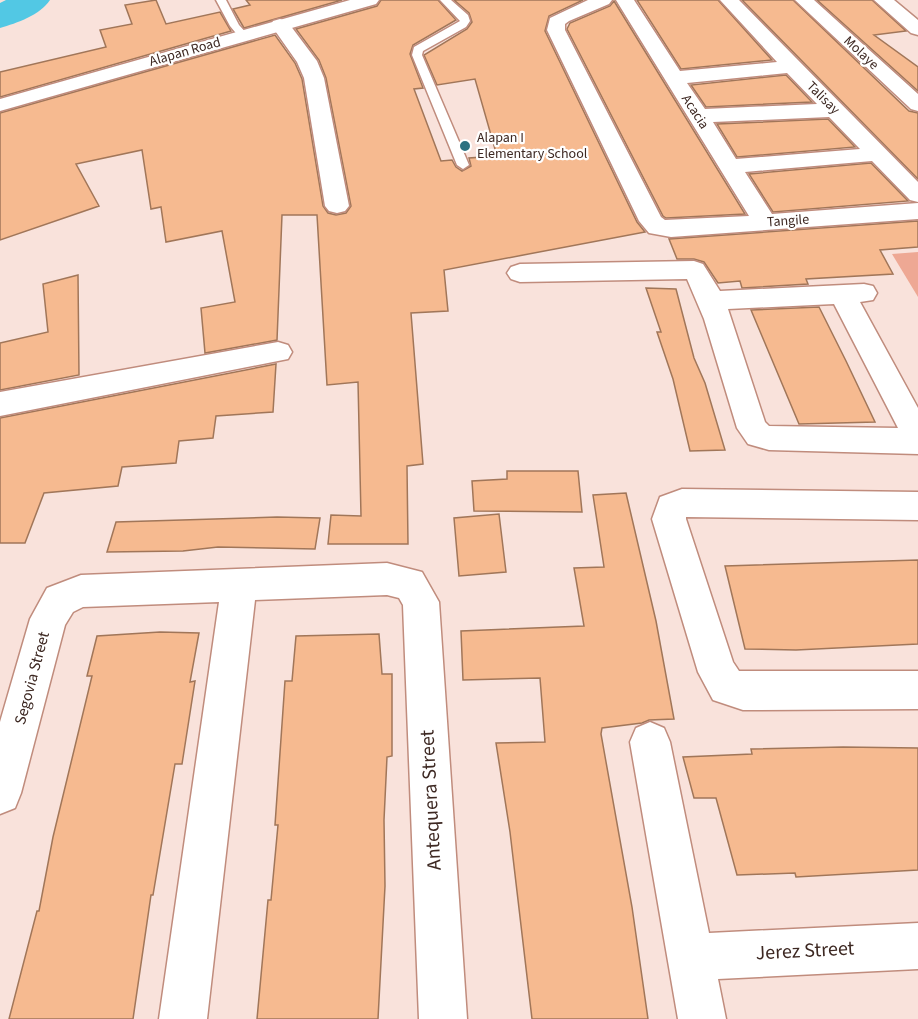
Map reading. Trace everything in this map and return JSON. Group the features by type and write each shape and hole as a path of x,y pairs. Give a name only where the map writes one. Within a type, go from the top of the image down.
{"street":[{"name":"Alapan Road","path":"0,105 370,0"},
{"name":"Tangile","path":"603,0 562,17 556,22 556,30 645,210 651,221 658,227 671,229 918,211"},
{"name":"Acacia","path":"625,0 766,223"},
{"name":"Talisay","path":"729,0 792,68 918,195"},
{"name":"Molaye","path":"804,0 918,105"},
{"path":"884,0 918,28"},
{"path":"280,26 307,61 314,78 337,206"},
{"path":"673,78 792,68"},
{"path":"697,116 834,110"},
{"path":"729,166 878,154"},
{"path":"520,273 694,270 700,276 710,301 752,428 759,435 769,438 918,438 854,294 710,301"},
{"path":"0,404 278,352"},
{"path":"918,506 682,503 672,507 669,519 717,672 727,686 743,691 918,690"},
{"name":"Antequera Street","path":"239,585 387,579 410,584 421,602 443,1019"},
{"path":"183,1019 239,585"},
{"name":"Segovia Street","path":"0,793 48,619 60,600 81,591 239,585"},
{"path":"650,742 702,1019"},
{"name":"Jerez Street","path":"692,957 918,946"}],"lane":[{"path":"221,0 235,26 244,36"},
{"path":"445,0 464,16 465,21 462,25 425,44 418,49 417,55 463,165"}],"shaded area":[{"path":"918,252 918,297 892,254"}],"building":[{"path":"156,0 166,24 220,12 231,31 0,97 0,72 106,47 100,30 132,24 125,5"},
{"path":"246,0 342,0 244,28 233,9 250,5"},
{"path":"381,0 438,0 456,20 413,45 410,54 423,88 414,89 441,161 452,160 462,171 471,166 469,158 497,156 475,79 437,85 424,55 467,29 472,22 469,13 454,0 583,0 549,16 545,31 637,222 645,232 444,270 448,311 411,313 423,464 407,466 408,544 328,544 331,515 361,516 358,382 327,385 317,215 282,215 277,340 205,353 201,308 235,302 222,231 166,242 161,207 151,209 142,150 76,164 99,206 0,240 0,113 275,35 295,63 302,79 323,206 328,213 336,215 346,213 351,206 326,78 319,60 296,29 377,6"},
{"path":"637,0 718,0 772,60 681,69"},
{"path":"742,0 793,0 909,111 918,113 918,179"},
{"path":"817,0 872,0 906,31 874,35 918,67 918,91"},
{"path":"614,1 745,214 666,218 663,216 567,29 570,23 610,6"},
{"path":"786,75 812,102 706,107 691,85"},
{"path":"828,119 855,147 737,157 717,124"},
{"path":"871,163 908,201 773,212 749,174"},
{"path":"918,221 918,247 880,250 893,274 806,279 808,284 742,288 740,281 718,283 704,262 694,259 677,259 669,239"},
{"path":"78,275 79,375 0,390 0,343 48,332 43,284"},
{"path":"646,288 676,289 694,358 705,383 725,450 690,451 673,379 657,332 661,332"},
{"path":"819,307 875,422 799,424 751,310"},
{"path":"276,364 273,412 216,416 213,438 179,441 176,463 122,467 118,486 44,493 25,543 0,543 0,418"},
{"path":"507,471 578,471 582,512 474,511 472,481 507,479"},
{"path":"626,493 656,621 674,719 649,720 602,728 601,734 632,907 648,1019 532,1019 510,832 496,743 545,742 540,678 463,680 461,631 584,626 574,568 604,567 593,495"},
{"path":"499,514 506,572 459,576 454,518"},
{"path":"277,517 320,518 315,549 218,547 183,551 107,552 116,522"},
{"path":"918,560 918,644 796,650 745,649 725,566"},
{"path":"160,632 199,633 190,682 195,681 182,764 175,764 153,895 151,895 133,1019 9,1019 37,911 39,911 53,837 92,676 87,676 97,636"},
{"path":"379,634 382,674 392,674 392,756 387,757 384,820 385,886 378,1019 257,1019 268,900 271,900 278,825 275,825 285,681 292,681 296,636"},
{"path":"918,748 918,870 796,877 795,873 737,875 716,798 694,798 683,757 752,754 751,749"}],"waterway":[{"path":"0,17 33,0"}],"place":[{"name":"Alapan I Elementary School","path":"465,146"}]}
